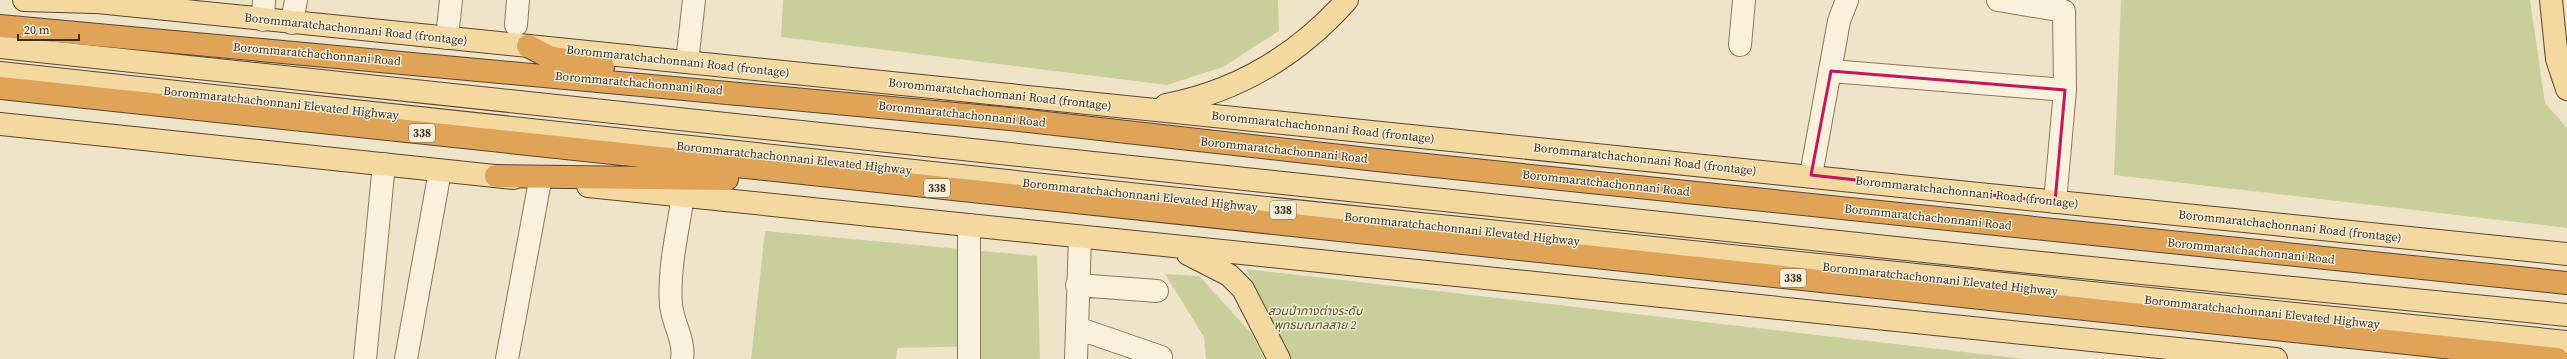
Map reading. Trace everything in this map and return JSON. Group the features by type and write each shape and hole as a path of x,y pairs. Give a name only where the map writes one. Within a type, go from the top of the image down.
{"highway":[{"name":"Borommaratchachonnani Road","path":"0,26 830,101 2567,283"},
{"path":"528,46 549,57 666,78 786,88 830,101"},
{"name":"338","path":"0,88 2557,359"},
{"path":"496,176 844,178"}],"main road":[{"name":"Borommaratchachonnani Road (frontage)","path":"24,0 86,1 264,10 292,23 1811,175 2055,202 2567,254"},
{"path":"1144,109 1218,93 1245,80 1302,44 1347,0"},
{"path":"2551,0 2557,59 2567,89"},
{"name":"Borommaratchachonnani Elevated Highway","path":"0,47 2000,259 2567,315"},
{"name":"Borommaratchachonnani Elevated Highway","path":"0,73 1099,191 2567,342"},
{"path":"0,124 1173,247 2276,359"},
{"path":"1173,247 1229,275 1243,289 1279,359"}],"street":[{"path":"292,23 296,0"},
{"path":"447,38 451,0"},
{"path":"516,25 518,0"},
{"path":"687,62 694,0"},
{"path":"1740,45 1744,0"},
{"path":"1811,175 1839,21 1847,0"},
{"path":"1998,0 2064,6 2066,90 2055,202"},
{"path":"1831,71 2066,90"},
{"path":"364,359 384,164"},
{"path":"406,359 440,171"},
{"path":"507,359 540,181"},
{"path":"682,359 682,340 671,307 670,283 683,195"},
{"path":"969,225 969,359"},
{"path":"1076,359 1077,285 1080,237"},
{"path":"1077,285 1157,292"},
{"path":"1077,328 1160,357"}],"highlighted area":[{"path":"1831,71 2065,90 2055,202 1811,175"}],"green space":[{"path":"783,0 1278,0 1279,31 1223,67 1167,85 781,37"},
{"path":"2121,0 2530,0 2545,103 2567,128 2567,228 2114,175"},
{"path":"765,231 1037,256 1040,359 980,359 980,346 897,348 896,359 751,359"},
{"name":"สวนป่าทางต่างระดับ พุทธมณฑลสาย 2","path":"1246,269 2025,359 1289,359"},
{"path":"1165,274 1199,276 1252,334 1264,359 1206,359 1204,337"}]}
